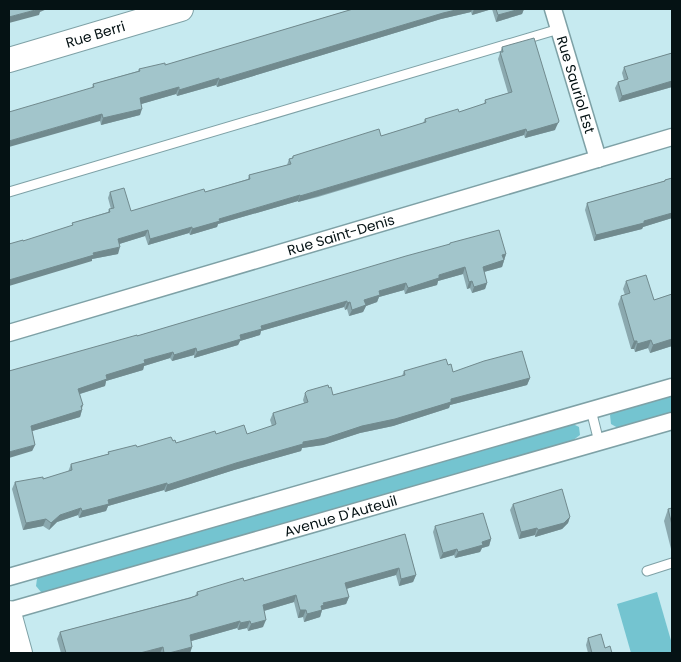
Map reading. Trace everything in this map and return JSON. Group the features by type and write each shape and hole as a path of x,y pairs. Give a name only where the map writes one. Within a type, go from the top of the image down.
{"main road":[{"name":"Rue Berri","path":"9,60 181,9"},
{"path":"9,612 20,653"}],"street":[{"name":"Rue Sauriol Est","path":"553,9 598,159"},
{"name":"Rue Saint-Denis","path":"9,333 672,137"},
{"path":"9,577 672,387"},
{"name":"Avenue D'Auteuil","path":"9,612 672,421"}],"lane":[{"path":"9,192 559,29"},
{"path":"590,410 599,442"},
{"path":"647,571 672,563"}],"shaded area":[{"path":"672,395 672,412 618,428 611,424 610,415 614,411"},
{"path":"573,424 579,427 580,435 572,441 46,592 41,592 36,586 39,576"},
{"path":"657,592 672,644 672,653 631,653 617,604"}],"building":[{"path":"9,9 39,9 9,17"},
{"path":"353,9 460,9 219,80 219,78 179,90 179,87 140,98 142,109 103,118 102,114 9,141 9,112 94,87 93,84 140,71 139,69 165,63 165,65"},
{"path":"496,9 520,9 498,15"},
{"path":"534,38 559,121 558,123 527,132 526,129 219,219 220,221 192,229 192,227 150,239 148,230 118,239 120,247 93,253 94,255 9,280 9,244 110,212 109,209 114,208 110,192 124,188 131,211 204,189 205,192 250,179 249,175 291,164 289,159 293,158 293,156 379,129 381,136 426,122 425,119 458,109 459,112 486,103 485,100 512,92 500,52 503,52 502,47"},
{"path":"672,53 672,81 622,96 618,82 628,79 624,67"},
{"path":"672,178 672,213 644,221 644,223 596,235 587,203"},
{"path":"499,230 506,254 502,255 504,260 483,267 487,283 474,287 472,281 469,282 465,267 408,288 406,283 379,291 380,295 364,300 366,305 352,310 350,302 347,303 347,301 261,326 262,329 240,335 241,339 197,352 196,348 174,355 173,352 144,360 145,363 106,375 107,379 78,389 83,405 81,406 82,410 31,426 35,445 9,452 9,371 137,336"},
{"path":"646,275 654,300 672,294 672,339 653,345 651,340 637,344 637,341 634,341 621,296 630,293 626,281"},
{"path":"522,351 530,378 451,399 451,402 395,419 362,426 326,438 303,442 303,444 167,485 167,483 108,500 109,504 82,511 81,508 60,515 51,523 46,519 26,523 15,482 43,477 43,479 72,470 71,464 109,454 108,452 136,445 137,447 171,437 176,443 215,431 216,434 244,425 247,434 276,424 273,413 308,402 305,393 307,391 328,385 329,388 331,387 333,395 405,375 404,371 446,359 448,365 451,364 453,372"},
{"path":"562,489 570,517 564,523 538,530 537,528 521,532 513,504"},
{"path":"672,508 672,525 668,509"},
{"path":"483,513 491,539 482,542 483,545 458,552 457,549 443,553 435,526"},
{"path":"405,534 416,575 401,579 399,568 345,583 349,597 323,603 324,605 321,606 322,610 307,614 306,610 300,610 296,595 263,605 266,620 251,624 250,621 240,623 240,621 190,635 192,647 169,653 164,653 163,647 140,653 66,653 60,632 190,598 198,595 197,592 243,578 244,581"},
{"path":"601,634 605,648 610,646 612,653 592,653 588,638"}]}
